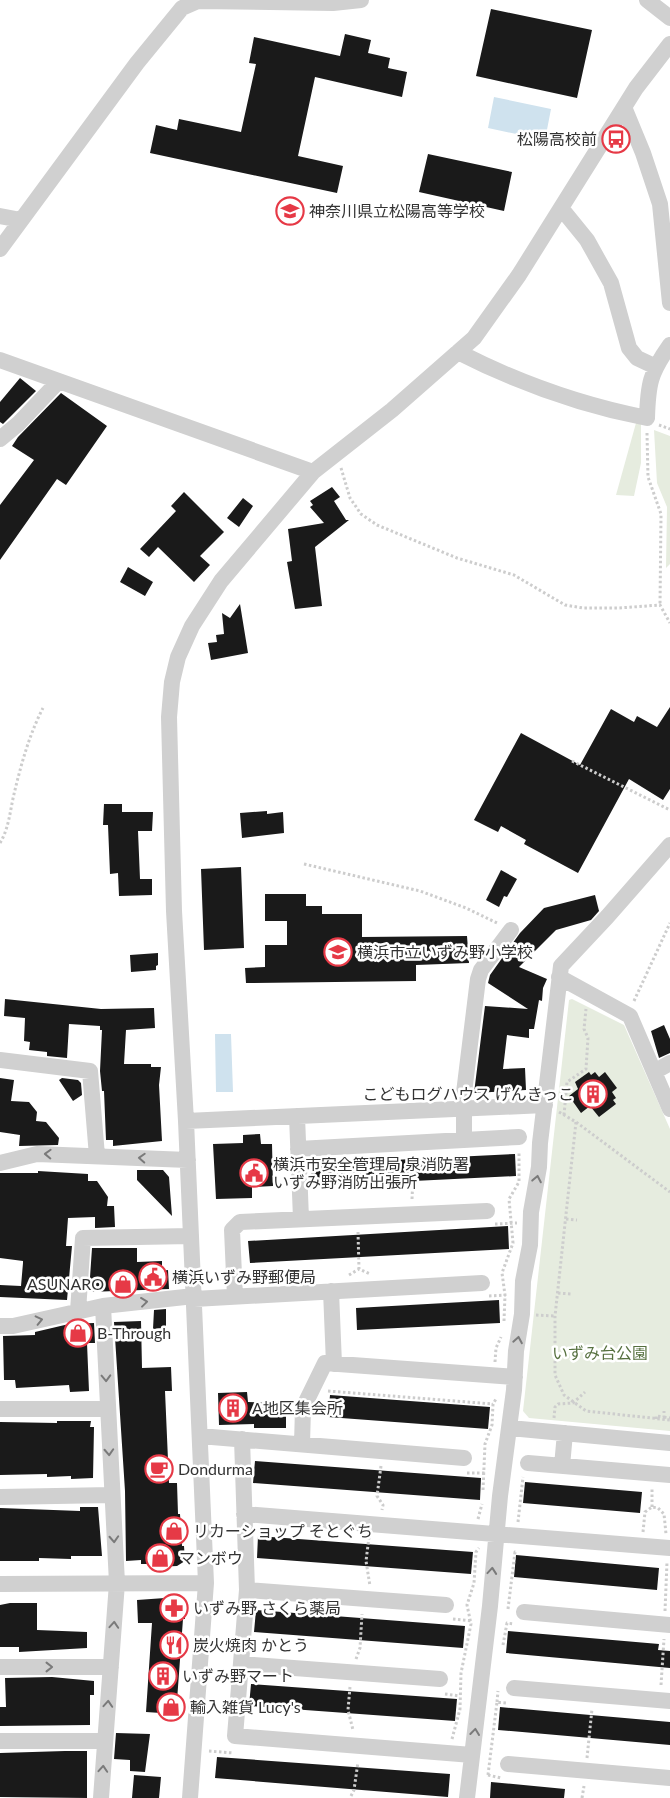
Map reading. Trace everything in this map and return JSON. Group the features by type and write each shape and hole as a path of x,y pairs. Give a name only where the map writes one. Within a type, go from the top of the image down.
{"street":[{"path":"0,249 137,63 182,8 198,1 333,3 361,0"},
{"path":"647,0 670,18"},
{"path":"190,1798 206,1583 192,1236 174,911 169,717 172,682 178,657 192,626 222,581 313,472 392,410 474,338 519,275 624,107 670,44"},
{"path":"624,107 643,153 660,204 670,303"},
{"path":"561,208 587,240 610,282 629,348 637,358 654,366"},
{"path":"0,216 21,220"},
{"path":"458,352 541,390 599,409 647,418 648,390 654,366 670,345"},
{"path":"0,360 313,472"},
{"path":"0,439 18,424 58,382"},
{"path":"467,1798 498,1534 500,1496 510,1428 503,1376 516,1352 522,1314 523,1281 530,1246 531,1212 539,1167 540,1143 561,966 607,918 670,845"},
{"path":"464,1140 463,1108 478,979 481,970 511,930"},
{"path":"559,977 628,1015 670,1108"},
{"path":"0,1060 90,1071 97,1156"},
{"path":"654,1072 670,1063"},
{"path":"186,1121 545,1105"},
{"path":"297,1116 301,1219"},
{"path":"298,1148 519,1137"},
{"path":"0,1163 37,1154 188,1160"},
{"path":"235,1297 232,1230 240,1222 488,1211"},
{"path":"78,1311 83,1238 192,1236"},
{"path":"0,1326 13,1326 103,1306 194,1297 235,1297 482,1282"},
{"path":"331,1291 334,1364"},
{"path":"101,1798 117,1583 103,1306"},
{"path":"302,1444 303,1408 325,1363 503,1376"},
{"path":"0,1409 107,1409"},
{"path":"510,1428 670,1443"},
{"path":"559,1433 562,1466"},
{"path":"200,1436 464,1458"},
{"path":"242,1439 247,1590 235,1736 472,1755"},
{"path":"530,1470 562,1466 670,1475"},
{"path":"0,1496 112,1495"},
{"path":"244,1514 498,1534 516,1544 669,1548"},
{"path":"0,1584 206,1583"},
{"path":"247,1590 446,1605"},
{"path":"521,1618 667,1629"},
{"path":"241,1664 440,1679"},
{"path":"0,1667 110,1667"},
{"path":"509,1694 593,1702 665,1701"},
{"path":"0,1741 105,1741"},
{"path":"508,1764 670,1778"}],"path":[{"path":"647,418 648,477 660,514 660,605 670,623"},
{"path":"336,453 350,498 361,514 377,525 457,558 514,575 565,605 601,608 660,605"},
{"path":"0,843 8,823 34,726 43,708"},
{"path":"572,761 670,810"},
{"path":"304,864 420,891 466,908 511,930"},
{"path":"628,1015 670,923"},
{"path":"564,1116 568,1082 586,1069 588,1038 584,1029 588,994"},
{"path":"670,1192 576,1122 555,1316 555,1375 564,1395 586,1412 656,1420 670,1419"},
{"path":"504,1324 505,1295 502,1273 513,1244 509,1199 520,1175 519,1137"},
{"path":"413,1214 414,1142"},
{"path":"566,1219 577,1220"},
{"path":"358,1231 359,1269"},
{"path":"558,1293 571,1294"},
{"path":"450,1753 460,1709 461,1673 471,1624 467,1605 474,1583 476,1552 479,1547 478,1533 485,1473 485,1444 492,1425 493,1404 496,1402 503,1376 496,1348 503,1334"},
{"path":"312,1390 493,1404"},
{"path":"559,1433 555,1407 558,1404 573,1403 586,1392"},
{"path":"664,1411 664,1417"},
{"path":"656,1420 656,1416 670,1419"},
{"path":"369,1599 366,1561 375,1525 383,1505 377,1496 377,1492 383,1451"},
{"path":"507,1614 522,1477 530,1470"},
{"path":"643,1487 652,1488"},
{"path":"642,1546 645,1512 652,1507 658,1508 664,1514 669,1548 664,1618 667,1629 665,1701"},
{"path":"516,1544 524,1553"},
{"path":"658,1564 667,1565"},
{"path":"488,1622 507,1623 521,1618"},
{"path":"502,1650 507,1623 506,1619"},
{"path":"654,1638 667,1629"},
{"path":"497,1702 509,1694"},
{"path":"488,1775 497,1702 509,1694"},
{"path":"583,1709 593,1702"},
{"path":"593,1702 602,1710"},
{"path":"582,1798 593,1702"},
{"path":"351,1796 355,1781 358,1746"}],"green space":[{"path":"636,423 641,423 641,463 634,496 616,495"},
{"path":"654,430 670,436 670,564 666,568 667,507 657,483"},
{"name":"いずみ台公園","path":"572,999 624,1025 670,1129 670,1431 529,1418 523,1411 569,1000"}],"water":[{"path":"494,97 551,109 545,140 488,128"},
{"path":"215,1034 231,1034 233,1092 216,1092"}],"building":[{"path":"491,9 592,30 577,98 476,76"},
{"path":"345,34 371,40 368,53 390,58 388,68 407,72 402,97 315,77 298,156 343,166 337,193 150,153 156,125 177,130 179,119 241,132 256,64 249,63 254,37 340,56"},
{"path":"428,154 512,172 504,211 419,192"},
{"path":"20,378 36,391 3,424 0,422 0,402"},
{"path":"61,393 107,426 66,485 57,479 0,560 0,505 34,460 12,446 18,437"},
{"path":"332,487 340,497 334,501 346,520 349,520 315,547 322,606 295,609 287,562 292,561 288,529 324,523 310,507 313,505 310,501"},
{"path":"184,492 224,532 200,556 210,565 194,582 158,547 149,557 140,549 176,511 171,506"},
{"path":"243,498 253,506 239,527 227,518"},
{"path":"128,567 153,582 145,596 120,582"},
{"path":"240,604 248,653 211,660 208,643 217,642 216,635 224,634 222,613 230,618"},
{"path":"670,707 670,789 663,800 629,779 578,873 524,844 526,840 501,826 498,832 474,820 521,733 580,765 611,709 634,722 637,716 657,727"},
{"path":"104,804 122,804 122,812 153,812 152,831 138,831 140,879 152,879 152,895 119,896 118,873 110,874 108,825 103,825"},
{"path":"267,811 267,814 283,812 284,833 242,838 240,813"},
{"path":"241,867 244,948 204,950 201,869"},
{"path":"501,870 517,879 507,897 504,896 499,907 486,900"},
{"path":"265,894 306,894 306,906 322,906 322,914 362,914 362,937 467,936 469,963 416,965 416,981 246,983 245,968 265,967 265,945 287,945 287,921 265,921"},
{"path":"595,895 599,911 591,920 556,930 519,967 547,979 543,988 542,1001 539,1000 534,1029 529,1029 529,1038 507,1035 503,1069 525,1068 526,1090 474,1093 485,1006 528,1009 488,983 490,975 520,933 544,908"},
{"path":"158,953 156,970 131,972 130,955"},
{"path":"5,999 101,1009 154,1008 155,1028 126,1030 124,1064 151,1064 151,1067 161,1067 159,1085 162,1141 113,1146 113,1140 106,1140 104,1091 102,1091 100,1071 102,1030 100,1030 100,1026 69,1024 67,1058 47,1056 47,1052 29,1050 30,1042 24,1041 25,1018 4,1016"},
{"path":"664,1025 670,1039 670,1053 659,1058 651,1031"},
{"name":"こどもログハウス げんきっこ","path":"589,1072 591,1075 595,1072 599,1077 605,1072 617,1088 612,1092 616,1098 613,1100 616,1104 599,1117 590,1106 581,1113 569,1096 578,1089 575,1082"},
{"path":"0,1078 14,1080 11,1101 29,1102 37,1112 36,1121 46,1122 59,1138 58,1145 19,1146 20,1135 0,1132"},
{"path":"62,1078 78,1080 81,1083 82,1095 73,1101 59,1080"},
{"path":"260,1134 261,1144 272,1144 273,1186 252,1187 252,1198 216,1199 213,1144 243,1143 243,1135"},
{"path":"515,1154 516,1176 312,1186 311,1164"},
{"path":"137,1170 163,1170 169,1177 172,1216 137,1180"},
{"path":"38,1171 88,1174 88,1181 97,1181 108,1197 107,1206 114,1206 115,1227 95,1228 95,1217 68,1218 66,1246 72,1246 67,1300 0,1297 0,1285 21,1286 23,1261 0,1258 0,1173 38,1173"},
{"path":"508,1226 509,1249 250,1263 248,1241"},
{"path":"92,1248 137,1248 137,1262 162,1261 162,1271 168,1270 169,1289 89,1292"},
{"path":"499,1300 500,1323 357,1330 356,1308"},
{"path":"166,1309 166,1328 153,1329 154,1310"},
{"path":"141,1321 142,1368 171,1367 172,1391 165,1391 169,1483 177,1483 178,1514 180,1514 185,1561 177,1566 156,1567 156,1564 141,1564 141,1560 126,1561 125,1491 114,1322"},
{"path":"94,1323 95,1343 87,1343 89,1391 70,1392 69,1385 16,1388 15,1380 4,1380 3,1336 35,1335 35,1332 69,1324"},
{"path":"247,1392 248,1402 278,1403 278,1410 286,1410 286,1428 254,1428 254,1424 219,1425 218,1393"},
{"path":"330,1395 490,1407 488,1429 328,1417"},
{"path":"57,1421 91,1421 90,1427 94,1427 93,1478 71,1479 71,1476 47,1477 47,1474 0,1475 0,1422 57,1423"},
{"path":"255,1461 481,1478 480,1500 253,1483"},
{"path":"525,1482 642,1492 640,1513 523,1503"},
{"path":"80,1507 98,1507 102,1556 71,1556 71,1559 39,1558 39,1561 0,1561 0,1508 80,1511"},
{"path":"258,1536 473,1552 471,1574 257,1558"},
{"path":"516,1555 659,1568 657,1590 514,1577"},
{"path":"179,1597 184,1602 185,1619 183,1619 176,1714 146,1712 152,1623 138,1623 137,1600"},
{"path":"37,1603 37,1630 87,1632 87,1648 19,1652 19,1647 0,1647 0,1605"},
{"path":"256,1610 465,1626 463,1648 254,1632"},
{"path":"508,1631 659,1644 658,1650 670,1651 670,1668 506,1653"},
{"path":"52,1677 94,1681 94,1695 90,1695 90,1725 0,1726 0,1707 6,1707 5,1678"},
{"path":"251,1684 457,1699 455,1721 249,1706"},
{"path":"500,1707 670,1722 670,1745 498,1730"},
{"path":"116,1733 150,1734 145,1772 130,1771 130,1760 114,1759"},
{"path":"87,1751 87,1798 0,1797 0,1753"},
{"path":"217,1757 450,1774 448,1797 215,1778"},
{"path":"134,1775 161,1777 159,1798 132,1798"},
{"path":"491,1782 565,1789 564,1798 490,1798"}],"place":[{"name":"松陽高校前","path":"616,139"},
{"name":"神奈川県立松陽高等学校","path":"290,211"},
{"name":"横浜市立いずみ野小学校","path":"338,952"},
{"name":"こどもログハウス げんきっこ","path":"593,1094"},
{"name":"横浜市安全管理局 泉消防署 いずみ野消防出張所","path":"254,1173"},
{"name":"横浜いずみ野郵便局","path":"153,1277"},
{"name":"ASUNARO","path":"123,1284"},
{"name":"B-Through","path":"78,1333"},
{"name":"A地区集会所","path":"233,1408"},
{"name":"Dondurma","path":"159,1469"},
{"name":"リカーショップ そとぐち","path":"174,1531"},
{"name":"マンボウ","path":"160,1558"},
{"name":"いずみ野 さくら薬局","path":"174,1608"},
{"name":"炭火焼肉 かとう","path":"174,1645"},
{"name":"いずみ野マート","path":"163,1676"},
{"name":"輸入雑貨 Lucy's","path":"171,1707"}]}
